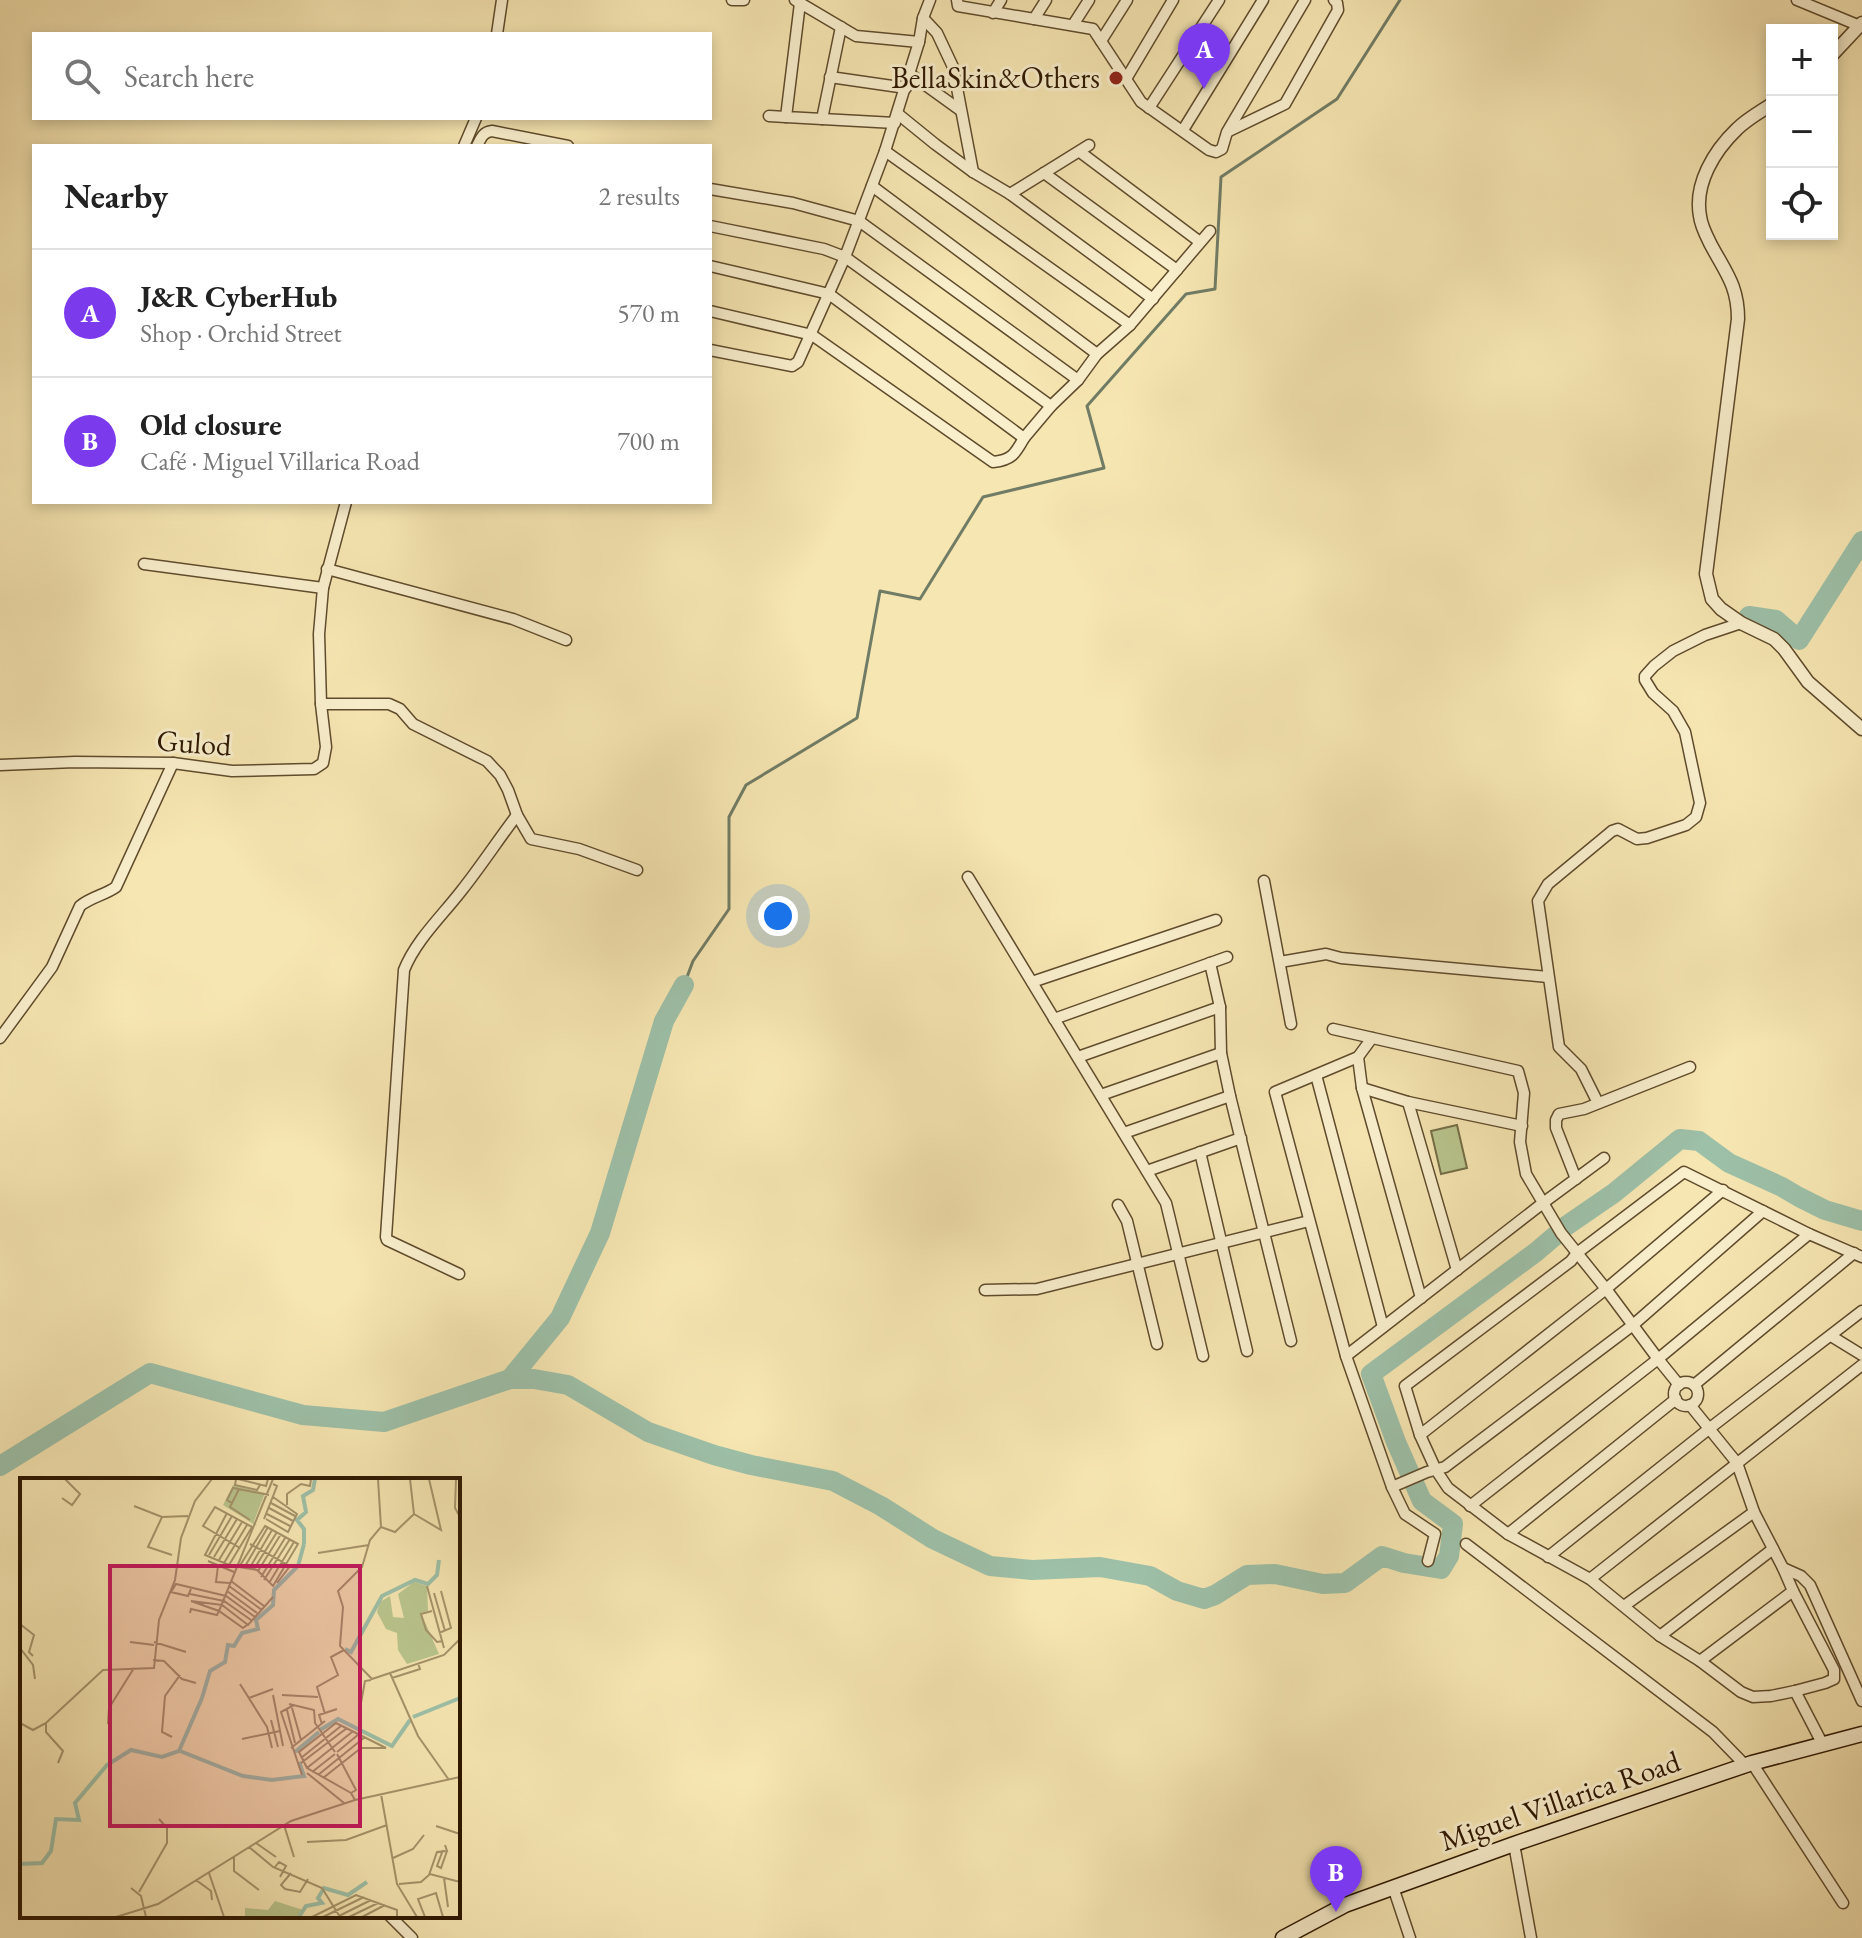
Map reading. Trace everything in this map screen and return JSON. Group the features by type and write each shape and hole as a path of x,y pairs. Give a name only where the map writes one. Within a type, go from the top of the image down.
{"main road":[{"name":"Miguel Villarica Road","path":"1293,1936 1345,1905 1514,1844 1748,1764 1862,1734"}],"street":[{"path":"497,32 502,0"},
{"path":"732,0 744,0"},
{"path":"712,350 792,366 798,362 845,257 897,119 930,0"},
{"path":"993,13 1001,0"},
{"path":"1034,19 1046,0"},
{"path":"1073,25 1089,0"},
{"path":"1101,41 1127,0"},
{"path":"1126,79 1173,0"},
{"path":"1149,108 1219,0"},
{"path":"1183,130 1263,0"},
{"path":"957,3 993,13 1093,29 1141,102 1216,152 1222,149 1227,132 1305,0"},
{"path":"1797,0 1861,24 1838,49"},
{"path":"786,117 798,1 856,36 919,42"},
{"path":"1227,132 1285,104 1338,10 1336,1"},
{"path":"923,18 937,33 953,67 973,172"},
{"path":"822,119 841,27"},
{"path":"910,74 960,110"},
{"path":"830,77 906,88"},
{"path":"1766,108 1739,126 1721,144 1701,184 1700,218 1735,290 1738,304 1706,574 1712,599 1721,609 1774,639 1808,682 1862,729"},
{"path":"769,116 897,119 1010,194 1153,299"},
{"path":"465,144 475,120"},
{"path":"478,144 486,132 492,131 558,144"},
{"path":"1010,194 1084,149 1200,242"},
{"path":"885,151 1130,325"},
{"path":"1044,173 1177,270"},
{"path":"872,186 1097,354"},
{"path":"712,189 793,203 859,221 1078,380"},
{"path":"712,226 824,249 845,257 1051,406"},
{"path":"712,311 812,335 993,462 1004,461 1014,455 1051,406 1078,380 1097,354 1130,325 1210,231"},
{"path":"712,266 829,294 1024,438"},
{"path":"345,504 323,588 319,634 321,704 389,704 400,709 413,724 487,761 500,775 531,839 579,849 637,870"},
{"path":"144,564 323,588"},
{"path":"327,569 513,619 566,640"},
{"path":"1598,1103 1581,1069 1559,1047 1538,901 1548,884 1612,831 1618,829 1637,839 1647,838 1686,825 1696,817 1700,803 1685,732 1673,711 1653,693 1645,676 1673,651 1705,635 1741,623"},
{"name":"Gulod","path":"0,765 173,763 232,771 314,769 323,763 326,747 321,704"},
{"path":"0,1038 52,967 80,906 116,887 173,763"},
{"path":"459,1274 386,1237 404,970 410,955 517,815"},
{"path":"968,877 1166,1203 1203,1356"},
{"path":"1264,881 1291,1024"},
{"path":"1032,982 1216,920"},
{"path":"1280,962 1326,954 1341,958 1548,977"},
{"path":"1054,1019 1227,957"},
{"path":"1210,963 1220,1007 1221,1053 1230,1096 1291,1341"},
{"path":"1078,1057 1220,1007"},
{"path":"1333,1029 1518,1071 1524,1093 1520,1142 1526,1174 1561,1233 1679,1385"},
{"path":"1372,1038 1358,1057 1275,1092 1346,1356 1392,1487 1405,1514 1435,1534 1428,1561"},
{"path":"1101,1095 1221,1053"},
{"path":"1358,1057 1362,1088 1421,1298"},
{"path":"1576,1179 1556,1128 1559,1114 1584,1109 1690,1067"},
{"path":"1316,1075 1383,1327"},
{"path":"1362,1088 1408,1102 1522,1126"},
{"path":"1124,1133 1230,1096"},
{"path":"1408,1102 1457,1270"},
{"path":"1147,1171 1241,1138"},
{"path":"1200,1152 1247,1351"},
{"path":"1346,1356 1604,1158"},
{"path":"1684,1172 1858,1255 1694,1385 1686,1382 1679,1385 1674,1392 1676,1399 1682,1405 1690,1405 1737,1463 1754,1512 1834,1670 1834,1679 1795,1691 1753,1697 1741,1692 1660,1636 1590,1579 1508,1534 1448,1488 1420,1435 1405,1386 1684,1172"},
{"path":"1420,1435 1606,1289 1723,1190"},
{"path":"1118,1205 1127,1221 1157,1344"},
{"path":"1392,1487 1445,1467 1633,1325 1763,1211"},
{"path":"985,1290 1037,1289 1309,1221"},
{"path":"1470,1506 1658,1359 1809,1234"},
{"path":"1548,1557 1862,1311"},
{"path":"1831,1336 1862,1355"},
{"path":"1590,1579 1862,1365"},
{"path":"1690,1405 1697,1396 1694,1385"},
{"path":"1508,1534 1676,1399"},
{"path":"1624,1606 1754,1512"},
{"path":"1466,1544 1713,1732 1748,1764 1843,1903"},
{"path":"1660,1636 1773,1549"},
{"path":"1783,1568 1801,1576 1810,1585 1862,1701"},
{"path":"1700,1661 1793,1591"},
{"path":"1795,1691 1822,1743"},
{"path":"1514,1844 1531,1938"},
{"path":"1393,1887 1410,1938"},
{"path":"392,1918 412,1938"}],"green space":[{"path":"1457,1125 1467,1168 1441,1174 1431,1131"}],"waterway":[{"path":"684,985 693,961 729,909 729,817 746,785 857,718 880,591 920,599 983,497 1104,468 1087,406 1186,294 1215,289 1221,177 1337,99 1400,0"},
{"path":"1749,616 1776,620 1799,640 1862,541"},
{"path":"0,1466 150,1373 303,1415 384,1422 510,1379 560,1318 600,1233 664,1021 684,985"},
{"path":"1566,1226 1614,1193 1680,1139 1699,1141 1729,1163 1825,1210 1862,1221"},
{"path":"510,1379 534,1379 568,1385 648,1432 751,1465 833,1481 881,1506 933,1539 990,1566 1032,1570 1100,1567 1150,1576 1177,1591 1204,1599 1247,1575 1275,1574 1323,1584 1345,1583 1382,1556 1441,1569 1449,1556 1453,1524 1422,1501 1371,1374 1556,1235"}],"place":[{"name":"BellaSkin&Others","path":"1116,78"},
{"name":"J&R CyberHub","path":"1204,89"},
{"name":"Old closure","path":"1336,1912"}]}
